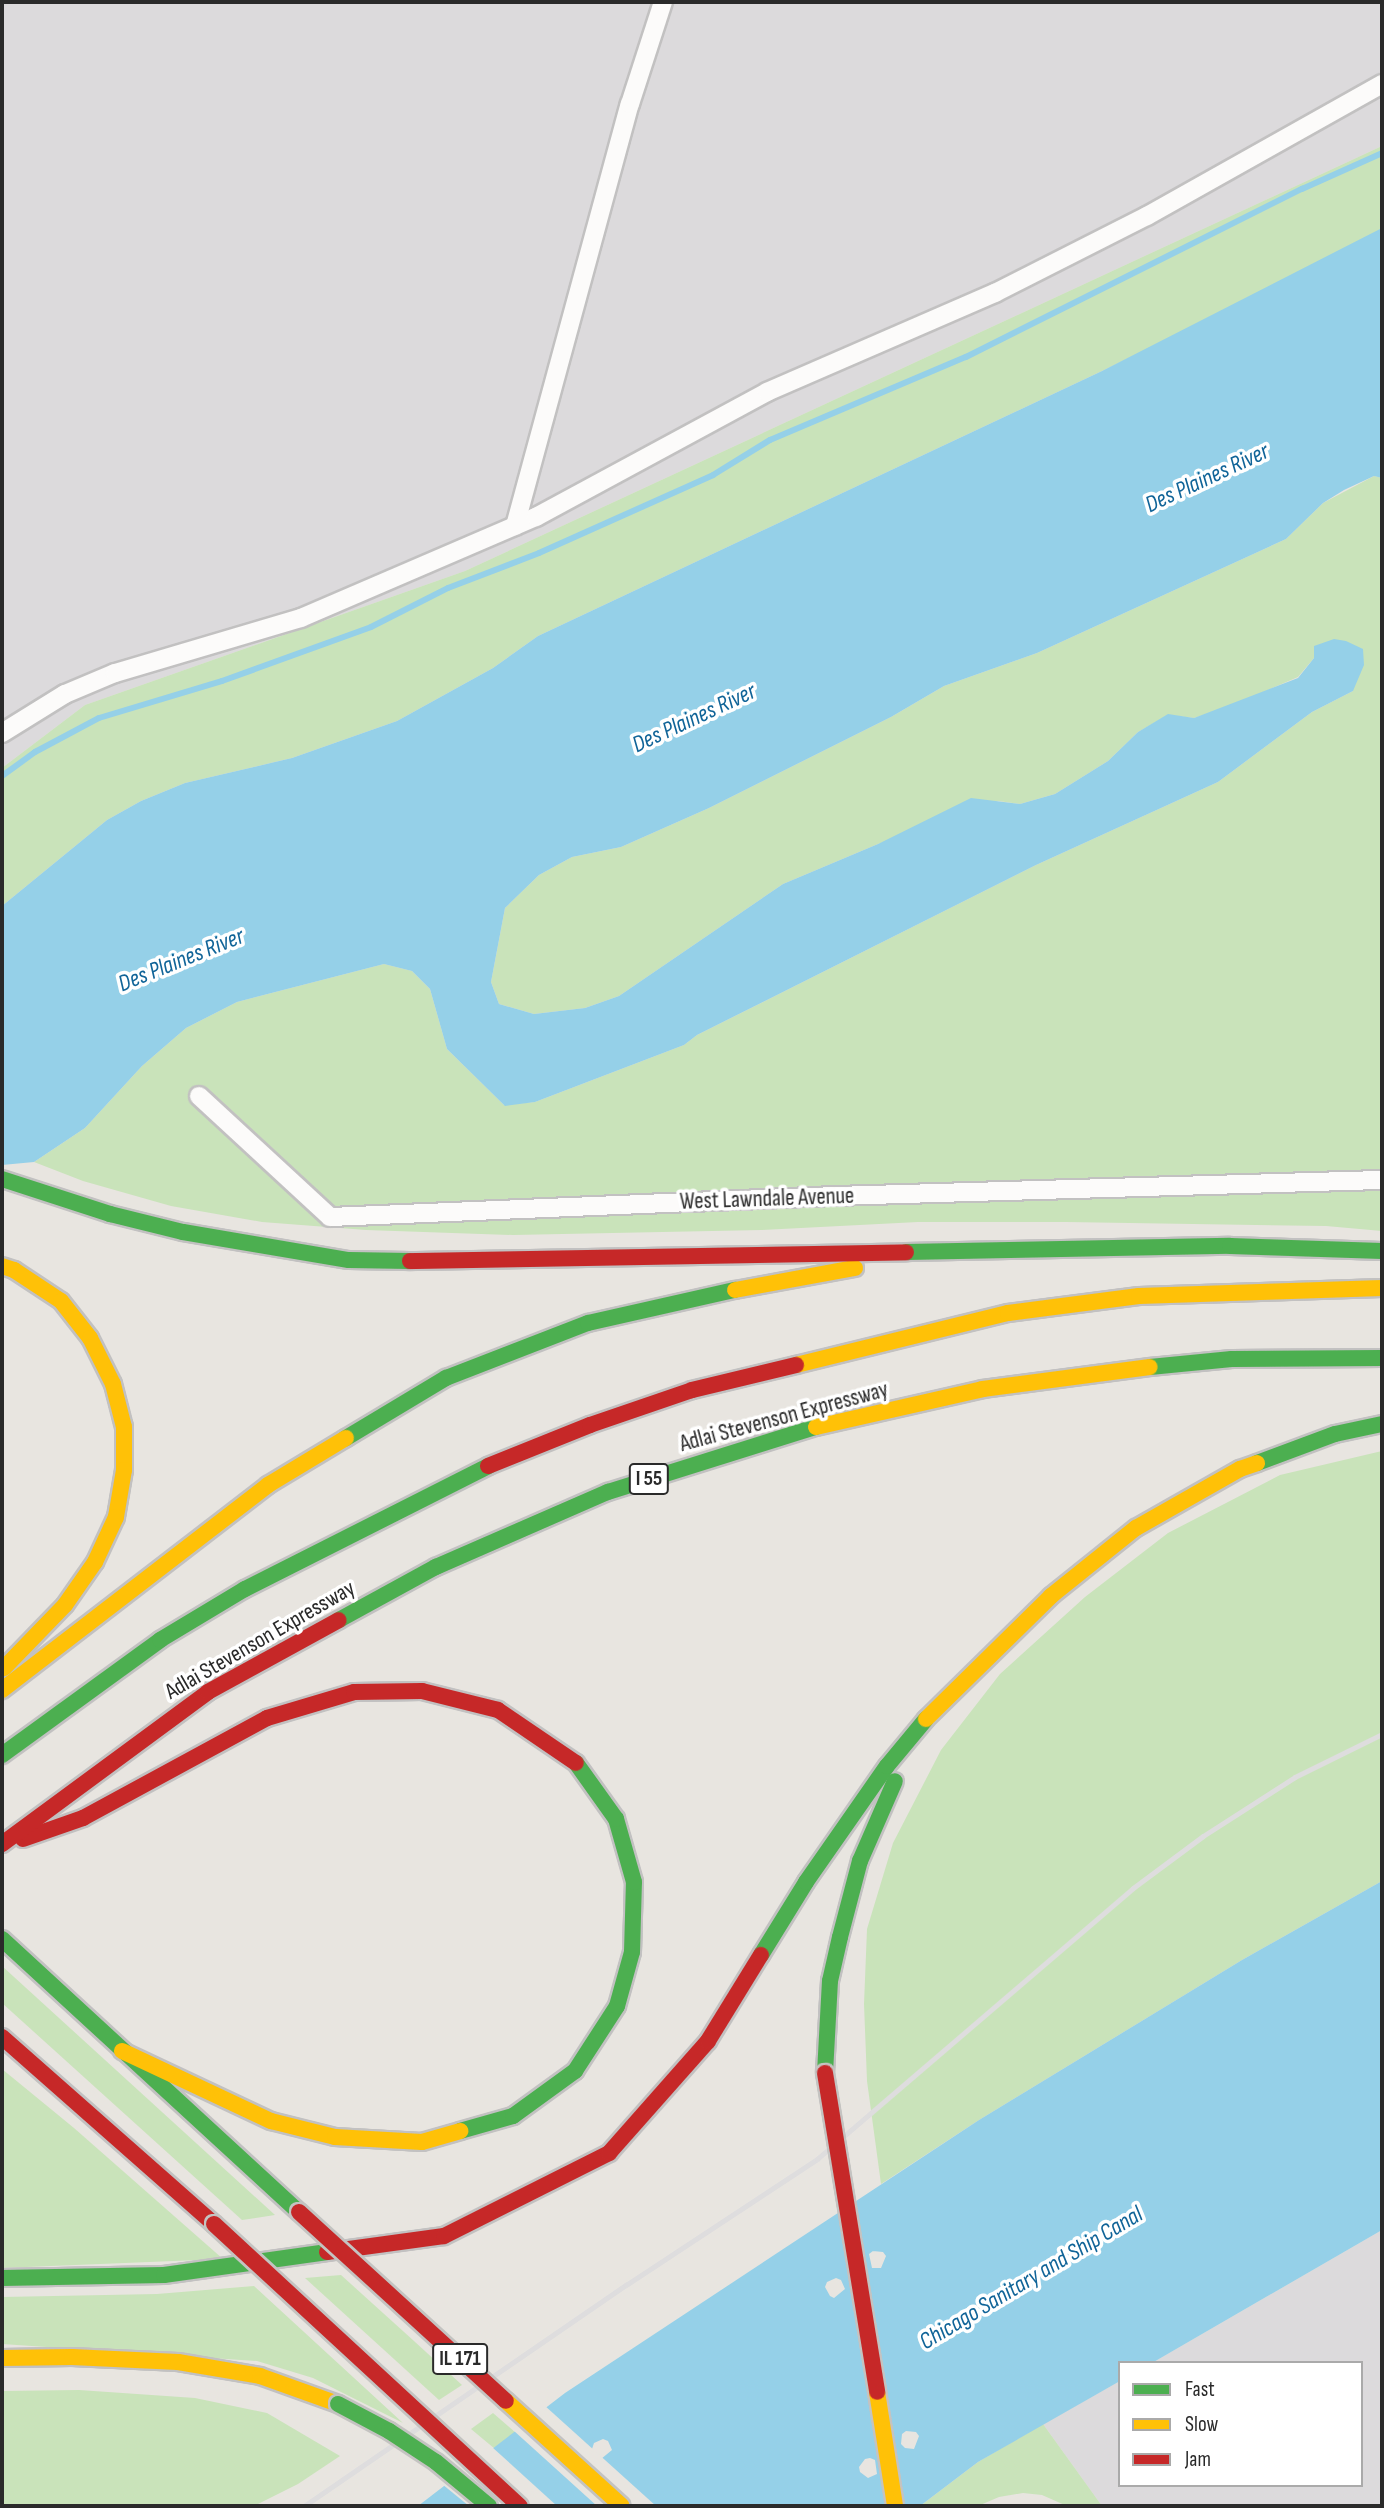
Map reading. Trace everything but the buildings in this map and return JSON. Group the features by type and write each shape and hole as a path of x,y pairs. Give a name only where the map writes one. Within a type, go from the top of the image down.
{"main road":[{"path":"2,1179 110,1214 183,1232 349,1260 455,1261 1230,1246 1382,1251"},
{"path":"2,1690 268,1485 446,1378 588,1323 684,1299 793,1278 974,1251"},
{"path":"2,1266 15,1270 61,1301 90,1338 113,1384 124,1427 124,1470 116,1517 95,1562 65,1605 2,1671"},
{"name":"Adlai Stevenson Expressway","path":"2,1755 160,1640 257,1582 473,1472 590,1425 692,1390 1008,1313 1139,1296 1382,1288"},
{"name":"Adlai Stevenson Expressway","path":"2,1845 208,1692 436,1567 608,1492 802,1430 984,1390 1105,1371 1232,1359 1382,1358"},
{"path":"2,2278 164,2275 444,2236 609,2152 708,2041 806,1882 887,1766 940,1703 993,1650 1051,1596 1136,1528 1240,1469 1335,1434 1382,1424"},
{"path":"895,2506 825,2073 830,1981 864,1849 885,1800 918,1742 993,1650"},
{"path":"2,1845 83,1818 267,1718 354,1692 422,1691 498,1710 576,1762 616,1819 634,1882 632,1952 617,2006 575,2071 513,2116 422,2142 335,2137 271,2121 122,2051"},
{"name":"IL 171","path":"2,1939 622,2506"},
{"path":"2,2037 214,2224 520,2506"},
{"path":"2,2358 72,2357 178,2362 261,2376 338,2404 389,2431 436,2462 489,2506"}],"street":[{"path":"515,526 627,116 663,2"},
{"path":"2,733 65,694 103,678 302,618 515,526 767,392 995,293 1147,216 1382,84"},
{"name":"West Lawndale Avenue","path":"199,1096 330,1217 835,1196 1382,1180"}],"shaded area":[{"path":"2,2 1382,2 1382,146 465,571 85,705 2,768"},
{"path":"1382,2230 1382,2506 1102,2506 1043,2424 1118,2382 1118,2487 1363,2487 1363,2361 1155,2361"}],"green space":[{"path":"1382,146 1382,234 1102,371 538,636 493,668 397,721 292,758 185,783 141,801 107,820 2,906 2,768 85,705 465,571"},
{"path":"1374,476 1382,478 1382,1231 1326,1226 1066,1222 918,1222 762,1230 513,1235 366,1230 262,1222 171,1206 83,1181 34,1162 85,1128 142,1066 186,1028 237,1002 384,964 412,971 430,989 447,1049 504,1105 535,1102 684,1045 697,1035 1036,865 1218,782 1312,712 1353,691 1314,658 1298,677 1231,706 1194,718 1168,715 1138,732 1108,761 1055,794 1020,804 998,801 878,844 783,884 619,996 585,1008 534,1014 499,1004 491,982 505,908 539,875 572,857 621,847 709,808 891,717 944,686 1037,653 1286,539 1323,503"},
{"path":"1382,1451 1382,1881 1242,1960 979,2120 881,2184 867,2081 864,2004 867,1929 893,1843 941,1750 1000,1674 1085,1597 1168,1533 1280,1475"},
{"path":"2,1966 275,2215 242,2220 2,2003"},
{"path":"2,2069 74,2128 223,2259 2,2268"},
{"path":"341,2275 462,2385 439,2400 305,2278"},
{"path":"254,2286 403,2423 313,2378 257,2361 2,2344 2,2297 157,2294"},
{"path":"79,2390 195,2398 267,2413 340,2456 298,2484 254,2506 2,2506 2,2391"},
{"path":"493,2413 515,2432 495,2449 471,2429"},
{"path":"1043,2424 1102,2506 1067,2506 1042,2495 1023,2493 999,2497 978,2506 920,2506 978,2462"}],"water":[{"name":"Des Plaines River","path":"1382,228 1382,478 1374,476 1323,503 1286,539 1037,653 944,686 891,717 709,808 621,847 572,857 539,875 505,908 491,982 499,1004 534,1014 585,1008 619,996 783,884 878,844 971,798 1020,804 1055,794 1108,761 1138,732 1168,714 1194,718 1298,678 1314,658 1314,646 1334,639 1363,649 1364,665 1353,691 1312,712 1218,782 1036,865 697,1035 684,1045 535,1102 505,1106 447,1049 430,989 412,971 384,964 237,1002 186,1028 142,1066 85,1128 34,1162 2,1165 2,906 107,820 141,801 185,783 292,758 397,721 493,668 538,636 1102,371"},
{"name":"Chicago Sanitary and Ship Canal","path":"1382,1881 1382,2230 1155,2361 1118,2361 1118,2382 978,2462 920,2506 418,2506 565,2393 979,2120 1242,1960","holes":["873,2251 883,2252 886,2256 881,2268 872,2268 869,2254","836,2278 841,2280 845,2289 834,2298 825,2287 827,2282","906,2431 916,2432 919,2436 914,2449 905,2448 901,2444 902,2434","603,2439 608,2441 612,2450 601,2459 592,2449 594,2443","865,2459 875,2460 877,2474 868,2478 860,2472 859,2467"]}],"pier":[{"path":"544,2405 656,2506 597,2506 513,2430"},
{"path":"492,2447 557,2506 469,2506 442,2484"}],"waterway":[{"path":"2,776 35,752 99,718 222,681 371,627 448,588 539,553 713,475 770,440 966,357 1302,189 1382,153"}],"railway":[{"path":"304,2506 626,2285 817,2159 1133,1888 1203,1836 1295,1777 1382,1734"}],"traffic: fast":[{"path":"2,1179 110,1214 183,1232 349,1260 410,1261"},
{"path":"906,1252 1230,1246 1382,1251"},
{"path":"346,1438 446,1378 588,1323 735,1290"},
{"path":"1150,1367 1232,1359 1382,1358"},
{"path":"1257,1463 1335,1434 1382,1424"},
{"path":"339,1620 436,1567 608,1492 816,1427"},
{"path":"2,1755 160,1640 245,1589 488,1466"},
{"path":"761,1955 806,1882 887,1766 926,1719"},
{"path":"460,2131 513,2116 575,2071 617,2006 632,1952 634,1882 616,1819 576,1763"},
{"path":"825,2073 830,1981 840,1937 860,1861 895,1781"},
{"path":"2,1939 299,2212"},
{"path":"2,2278 164,2275 327,2252"},
{"path":"338,2404 389,2431 436,2462 489,2506"}],"traffic: slow":[{"path":"2,1266 14,1270 61,1301 90,1338 113,1384 124,1427 124,1470 116,1517 95,1562 65,1605 4,1668"},
{"path":"735,1290 855,1268"},
{"path":"796,1365 1008,1313 1139,1296 1382,1288"},
{"path":"816,1427 983,1389 1150,1367"},
{"path":"2,1690 268,1485 346,1438"},
{"path":"926,1719 1051,1596 1136,1528 1240,1469 1257,1463"},
{"path":"122,2051 271,2121 335,2137 422,2142 460,2131"},
{"path":"2,2358 72,2357 178,2362 260,2376 338,2404"},
{"path":"877,2392 895,2506"},
{"path":"506,2401 622,2506"}],"traffic: jam":[{"path":"410,1261 906,1252"},
{"path":"488,1466 590,1425 692,1390 796,1365"},
{"path":"2,1844 208,1692 339,1620"},
{"path":"23,1839 83,1818 267,1718 354,1692 422,1691 498,1710 576,1763"},
{"path":"327,2252 444,2236 609,2153 708,2041 761,1955"},
{"path":"2,2037 214,2224"},
{"path":"825,2073 877,2392"},
{"path":"299,2212 506,2401"},
{"path":"214,2224 520,2506"}]}
